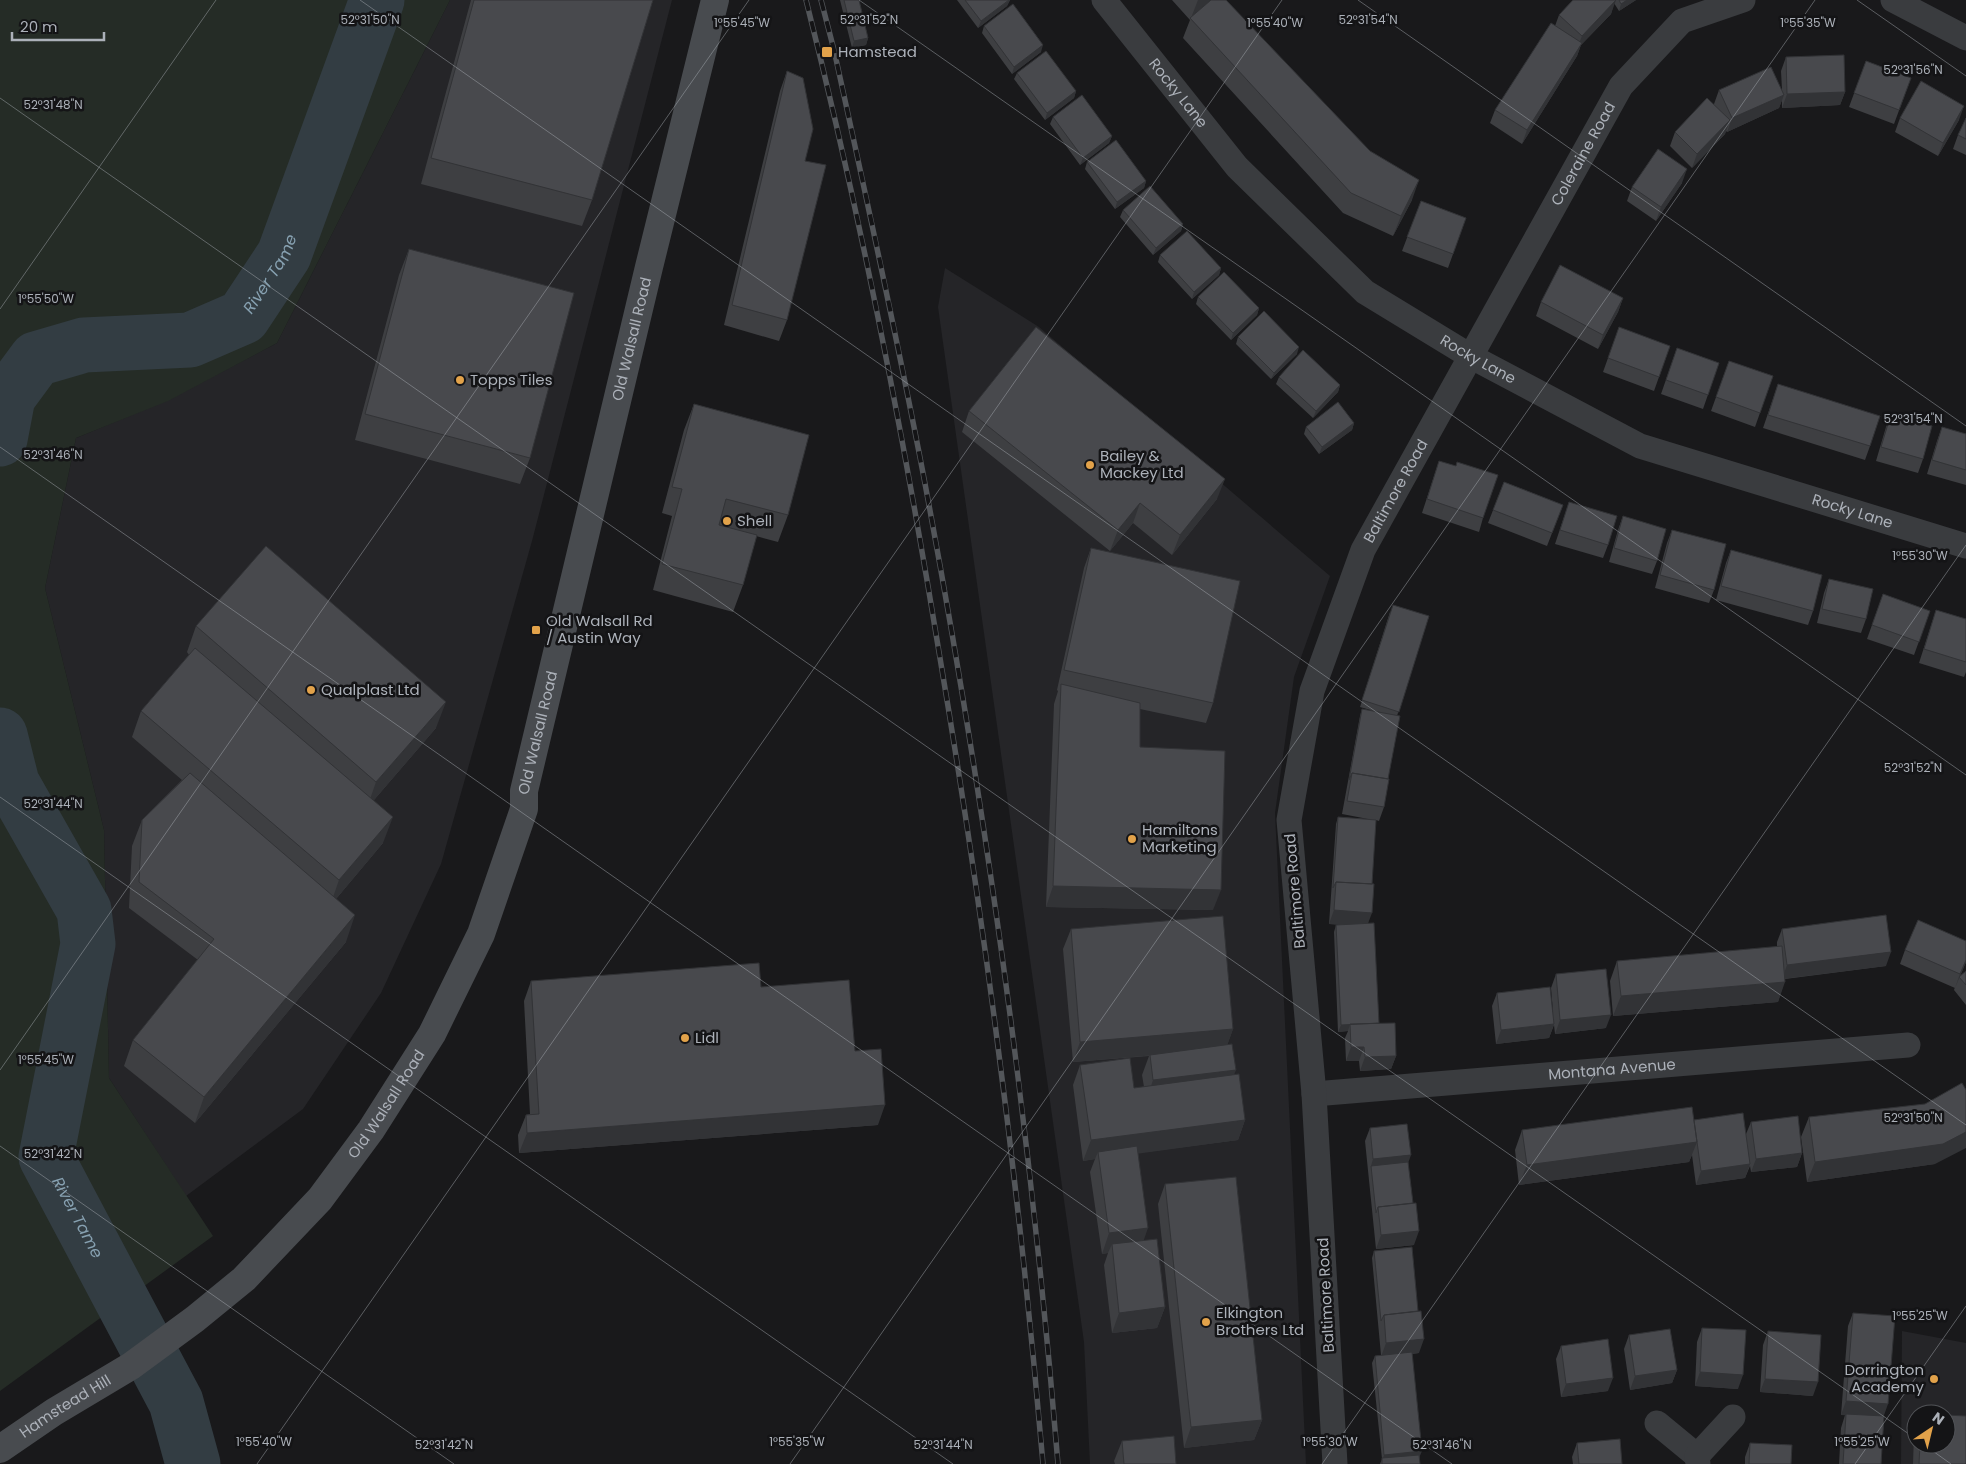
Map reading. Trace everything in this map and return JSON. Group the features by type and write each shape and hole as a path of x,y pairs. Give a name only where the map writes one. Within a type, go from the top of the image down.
{"main road":[{"name":"Old Walsall Road","path":"131,1366 195,1319 244,1279 302,1221 371,1130 432,1034 481,934 524,808 524,791 646,277 715,0"},
{"name":"Hamstead Hill","path":"0,1450 54,1412 131,1366"}],"street":[{"name":"Rocky Lane","path":"1104,0 1237,167 1365,292 1470,356 1640,446 1966,546"},
{"name":"Coleraine Road","path":"1470,356 1621,86 1682,21 1743,0"},
{"path":"1893,0 1966,38"},
{"name":"Baltimore Road","path":"1336,1464 1314,1094 1288,820 1312,691 1363,550 1470,356"},
{"name":"Montana Avenue","path":"1314,1094 1908,1045"},
{"path":"1656,1423 1698,1460 1733,1417"}],"shaded area":[{"path":"0,0 450,0 277,343 168,401 76,438 45,588 104,830 109,1078 213,1236 0,1391"},
{"path":"450,0 672,0 532,541 441,864 381,993 303,1109 186,1196 109,1078 104,830 45,588 76,438 168,400 277,343"},
{"path":"945,268 1039,327 1330,576 1294,677 1275,813 1306,1464 1090,1464 1084,1342 938,307"},
{"name":"Dorrington Academy","path":"1902,1331 1966,1343 1966,1464 1901,1464"}],"building":[{"path":"474,0 653,0 592,200 431,158"},
{"path":"844,0 859,0 868,38 854,41"},
{"path":"965,0 1009,0 981,21"},
{"path":"1211,0 1226,0 1370,151 1419,180 1401,216 1351,193 1190,18"},
{"path":"1573,0 1616,0 1582,36 1559,15"},
{"path":"1619,0 1627,0 1621,4"},
{"path":"1013,4 1043,45 1014,67 984,26"},
{"path":"1551,23 1582,43 1527,130 1495,110"},
{"path":"1046,51 1076,91 1047,113 1017,73"},
{"path":"1844,55 1845,92 1787,94 1786,57"},
{"path":"1866,61 1911,78 1899,110 1854,93"},
{"path":"1771,67 1784,95 1732,118 1719,90"},
{"path":"787,71 803,78 813,129 805,161 826,165 787,320 732,305"},
{"path":"1921,81 1964,106 1943,143 1900,118"},
{"path":"1082,95 1112,136 1083,158 1053,117"},
{"path":"1707,98 1730,120 1697,154 1675,132"},
{"path":"1966,118 1966,139 1958,135"},
{"path":"1116,140 1146,181 1117,202 1087,162"},
{"path":"1658,149 1687,169 1661,207 1632,187"},
{"path":"1150,186 1183,224 1156,248 1123,210"},
{"path":"1421,201 1466,218 1453,254 1407,237"},
{"path":"1187,231 1221,268 1194,292 1160,255"},
{"name":"Topps Tiles","path":"409,249 574,293 530,458 365,414"},
{"path":"1560,265 1623,298 1603,335 1541,302"},
{"path":"1224,272 1259,308 1233,333 1198,297"},
{"path":"1264,311 1299,347 1274,373 1238,337"},
{"name":"Bailey & Mackey Ltd","path":"1036,327 1225,479 1180,535 1140,503 1118,530 969,411"},
{"path":"1619,327 1670,346 1659,377 1608,358"},
{"path":"1677,348 1719,363 1708,395 1666,380"},
{"path":"1303,350 1340,385 1316,411 1279,377"},
{"path":"1729,361 1773,376 1760,413 1716,397"},
{"path":"1778,384 1880,416 1870,446 1768,415"},
{"path":"1338,402 1354,423 1322,447 1306,427"},
{"name":"Shell","path":"694,404 809,435 788,515 726,499 719,525 757,535 743,585 662,564 682,489 672,487"},
{"path":"1891,414 1932,426 1923,459 1881,447"},
{"path":"1942,427 1966,434 1966,470 1932,460"},
{"path":"1439,461 1456,466 1457,462 1498,475 1483,518 1427,499"},
{"path":"1504,482 1563,505 1552,533 1493,510"},
{"path":"1569,502 1617,516 1608,545 1560,530"},
{"path":"1623,516 1666,529 1657,561 1614,548"},
{"path":"1672,530 1726,544 1714,590 1660,575"},
{"name":"Qualplast Ltd","path":"266,546 446,702 376,782 196,626"},
{"path":"1091,548 1240,581 1213,703 1064,670"},
{"path":"1731,550 1822,575 1813,611 1721,586"},
{"path":"1829,579 1873,589 1866,619 1822,609"},
{"path":"1883,594 1930,611 1919,642 1872,625"},
{"path":"1393,605 1429,616 1399,712 1362,700"},
{"path":"1936,610 1966,619 1966,662 1924,649"},
{"path":"195,648 393,817 339,880 141,711"},
{"name":"Hamiltons Marketing","path":"1061,684 1140,703 1140,747 1225,751 1221,890 1053,886"},
{"path":"1362,709 1400,716 1388,779 1352,773 1349,780"},
{"path":"190,773 355,915 204,1097 133,1040 214,939 139,882 142,820"},
{"path":"1352,773 1389,779 1384,807 1347,801"},
{"path":"1338,817 1376,820 1372,884 1336,882 1333,888"},
{"path":"1336,882 1374,884 1372,913 1334,910"},
{"path":"1886,915 1891,952 1787,965 1782,929"},
{"path":"1223,916 1233,1029 1080,1042 1071,929"},
{"path":"1918,920 1966,941 1966,960 1960,974 1905,950"},
{"path":"1374,923 1379,1023 1341,1025 1336,925"},
{"path":"1782,946 1785,982 1621,996 1617,961"},
{"name":"Lidl","path":"759,963 761,987 849,980 855,1051 881,1049 885,1105 527,1133 526,1115 539,1114 531,981"},
{"path":"1606,969 1611,1015 1560,1020 1556,974"},
{"path":"1966,971 1966,985 1959,977"},
{"path":"1550,987 1554,1024 1501,1030 1497,993"},
{"path":"1395,1023 1396,1056 1365,1057 1364,1047 1351,1047 1350,1024"},
{"path":"1232,1044 1236,1070 1153,1080 1150,1055"},
{"path":"1130,1058 1134,1088 1239,1074 1245,1120 1091,1140 1080,1065"},
{"path":"1962,1083 1966,1090 1966,1132 1943,1144 1815,1162 1809,1117 1925,1104"},
{"path":"1692,1107 1697,1142 1527,1165 1522,1130"},
{"path":"1743,1113 1750,1164 1701,1171 1694,1120"},
{"path":"1798,1116 1802,1153 1756,1159 1751,1122"},
{"path":"1407,1124 1411,1155 1373,1159 1370,1128"},
{"path":"1137,1146 1148,1228 1109,1233 1098,1152"},
{"path":"1408,1162 1413,1203 1378,1207 1376,1213 1371,1166"},
{"name":"Elkington Brothers Ltd","path":"1236,1177 1262,1420 1191,1427 1165,1184"},
{"path":"1416,1203 1419,1231 1381,1235 1378,1207"},
{"path":"1157,1239 1165,1307 1119,1313 1112,1244"},
{"path":"1412,1247 1418,1311 1384,1315 1381,1321 1374,1251"},
{"path":"1421,1311 1424,1339 1386,1343 1384,1315"},
{"path":"1853,1313 1895,1316 1888,1404 1846,1401"},
{"path":"1702,1328 1746,1330 1743,1375 1700,1372"},
{"path":"1670,1329 1677,1370 1635,1376 1629,1335"},
{"path":"1768,1331 1821,1335 1818,1382 1765,1379"},
{"path":"1608,1339 1613,1378 1566,1384 1561,1346"},
{"path":"1412,1352 1422,1451 1384,1455 1375,1356"},
{"path":"1846,1414 1884,1416 1881,1464 1843,1464"},
{"path":"1956,1416 1966,1416 1966,1464 1919,1464 1920,1454 1956,1454"},
{"path":"1174,1436 1176,1464 1124,1464 1122,1441"},
{"path":"1620,1439 1622,1464 1579,1464 1577,1443"},
{"path":"1750,1443 1792,1445 1791,1464 1749,1464"},
{"path":"1419,1455 1420,1464 1382,1464 1382,1458"}],"waterway":[{"name":"River Tame","path":"0,439 8,397 36,359 84,345 190,340 243,317 284,255 377,0"},
{"name":"River Tame","path":"0,735 12,783 84,910 88,944 46,1157 176,1402 193,1464"}],"railway":[{"path":"806,0 845,163 880,328 912,492 956,758 1000,1060 1024,1262 1043,1464"},
{"path":"821,0 869,209 923,473 986,843 1020,1091 1047,1340 1058,1464"}],"place":[{"name":"Hamstead","path":"827,52"},
{"name":"Topps Tiles","path":"460,380"},
{"name":"Bailey & Mackey Ltd","path":"1090,465"},
{"name":"Shell","path":"727,521"},
{"name":"Old Walsall Rd / Austin Way","path":"536,630"},
{"name":"Qualplast Ltd","path":"311,690"},
{"name":"Hamiltons Marketing","path":"1132,839"},
{"name":"Lidl","path":"685,1038"},
{"name":"Elkington Brothers Ltd","path":"1206,1322"},
{"name":"Dorrington Academy","path":"1934,1379"}]}
